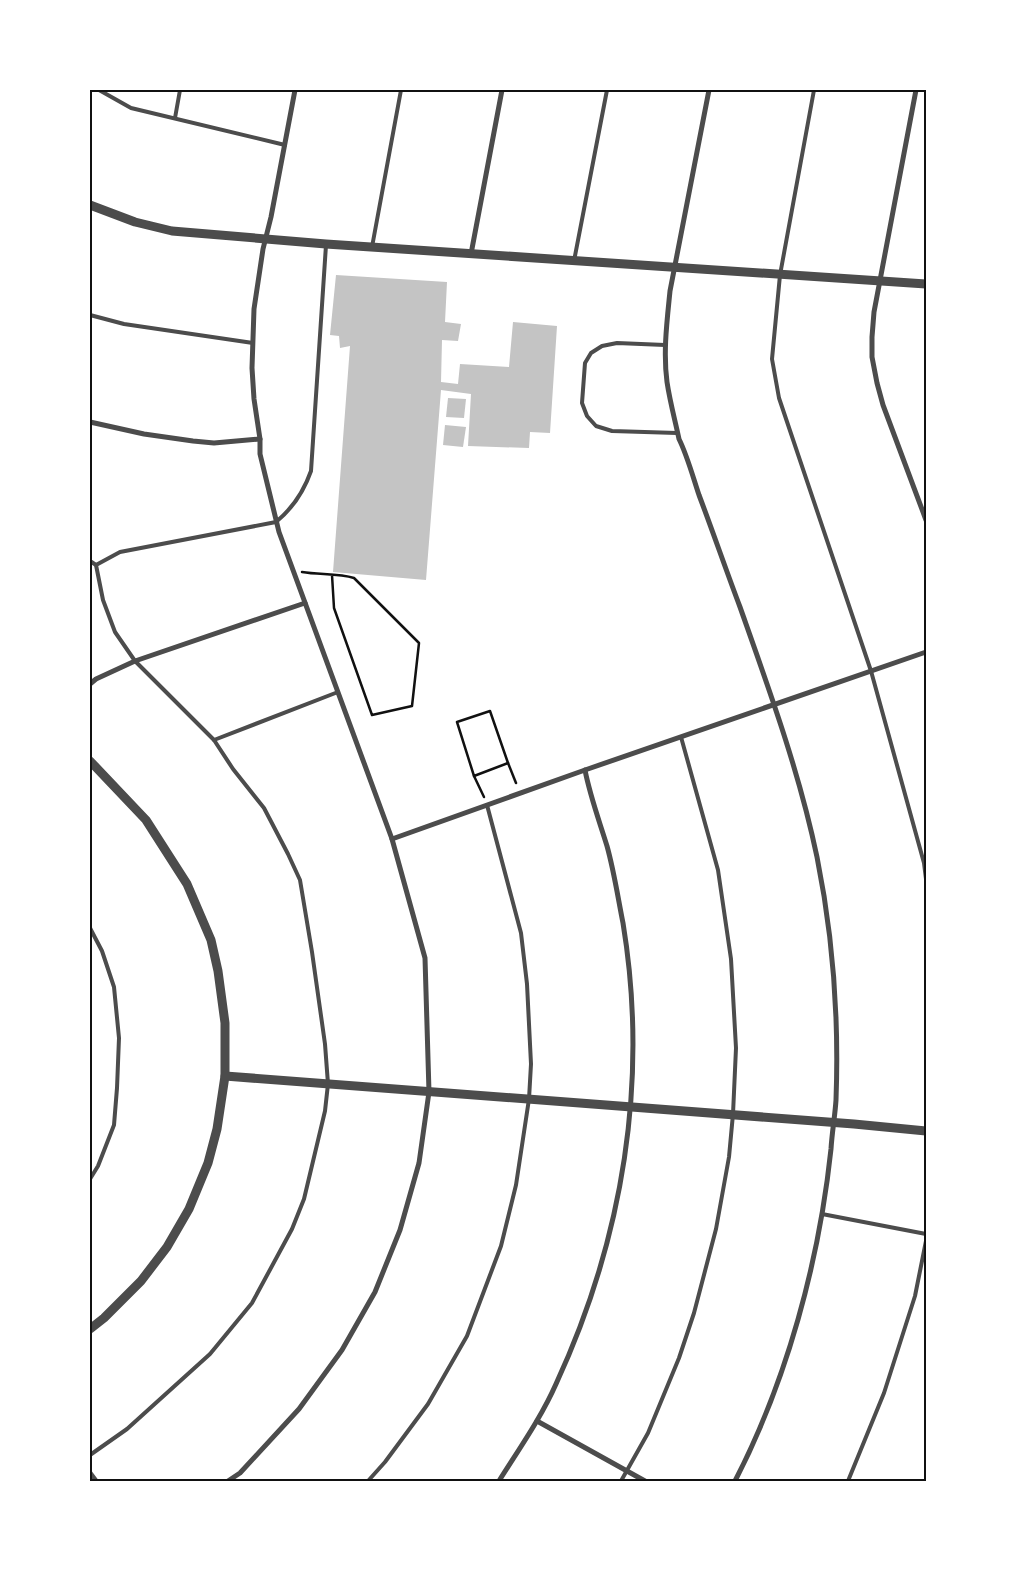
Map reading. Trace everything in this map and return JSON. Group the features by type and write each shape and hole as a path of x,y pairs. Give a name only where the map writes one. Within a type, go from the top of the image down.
{"street":[{"path":"228,1481 240,1473 299,1409 342,1350 375,1292 400,1230 419,1163 429,1092 425,958 392,839 276,522 260,454 260,440 254,399 254,309 258,279 295,90"},
{"path":"471,254 502,90"},
{"path":"709,90 667,313 665,345 669,396 684,455 775,705 804,801 817,858 827,916 832,957 836,1045 836,1101 828,1175 814,1258 786,1356 769,1404 734,1481"},
{"path":"916,90 874,312 872,357 883,405 926,520"},
{"path":"90,205 135,222 172,231 326,244 926,284"},
{"path":"90,422 144,434 193,441 260,440"},
{"path":"90,684 96,679 135,661 305,603"},
{"path":"392,839 926,652"},
{"path":"90,761 146,820 187,884 210,940 218,971 225,1023 225,1076 217,1129 208,1163 189,1209 167,1248 141,1282 90,1329"},
{"path":"499,1481 556,1385 575,1342 600,1271 611,1231 624,1164 630,1107 632,1032 627,951 610,857 585,770"},
{"path":"225,1076 733,1114 926,1131"},
{"path":"536,1421 646,1481"},
{"path":"90,1473 96,1481"}],"lane":[{"path":"98,90 131,108 284,145"},
{"path":"175,118 180,90"},
{"path":"372,247 401,90"},
{"path":"574,261 607,90"},
{"path":"814,90 780,275 772,359 779,398 871,671 924,863 926,879"},
{"path":"96,565 120,552 276,522 287,513 305,487 311,471 326,244"},
{"path":"90,315 124,324 253,342"},
{"path":"665,345 617,344 602,346 591,353 585,363 582,403 587,416 596,426 612,431 677,433"},
{"path":"90,561 96,565 103,600 115,632 135,661 214,740 233,769 264,808 300,880 325,1044 328,1084 325,1111 304,1199 292,1229 252,1303 210,1354 127,1429 90,1455"},
{"path":"214,740 338,692"},
{"path":"621,1481 651,1425 679,1358 694,1313 716,1229 729,1157 733,1114 736,1048 731,959 718,870 681,737"},
{"path":"368,1481 385,1462 428,1404 467,1336 501,1246 516,1185 529,1099 531,1064 527,984 521,932 487,805"},
{"path":"90,928 102,951 114,987 119,1038 114,1125 98,1166 90,1179"},
{"path":"822,1214 926,1234"},
{"path":"848,1481 884,1393 915,1296 926,1241"}],"path":[{"path":"293,571 332,575 354,578 419,643 412,706 372,715 334,608 332,575"},
{"path":"487,805 474,776 457,722 490,711 516,783"},
{"path":"474,776 508,763"}],"building":[{"path":"336,275 447,282 445,322 461,324 458,341 442,340 441,382 458,384 460,364 509,367 513,322 557,326 550,433 530,432 529,448 468,446 471,394 441,390 426,580 333,572 350,346 340,348 339,336 330,335"},
{"path":"448,398 466,399 464,418 446,417"},
{"path":"445,425 466,427 463,447 443,445"}]}
